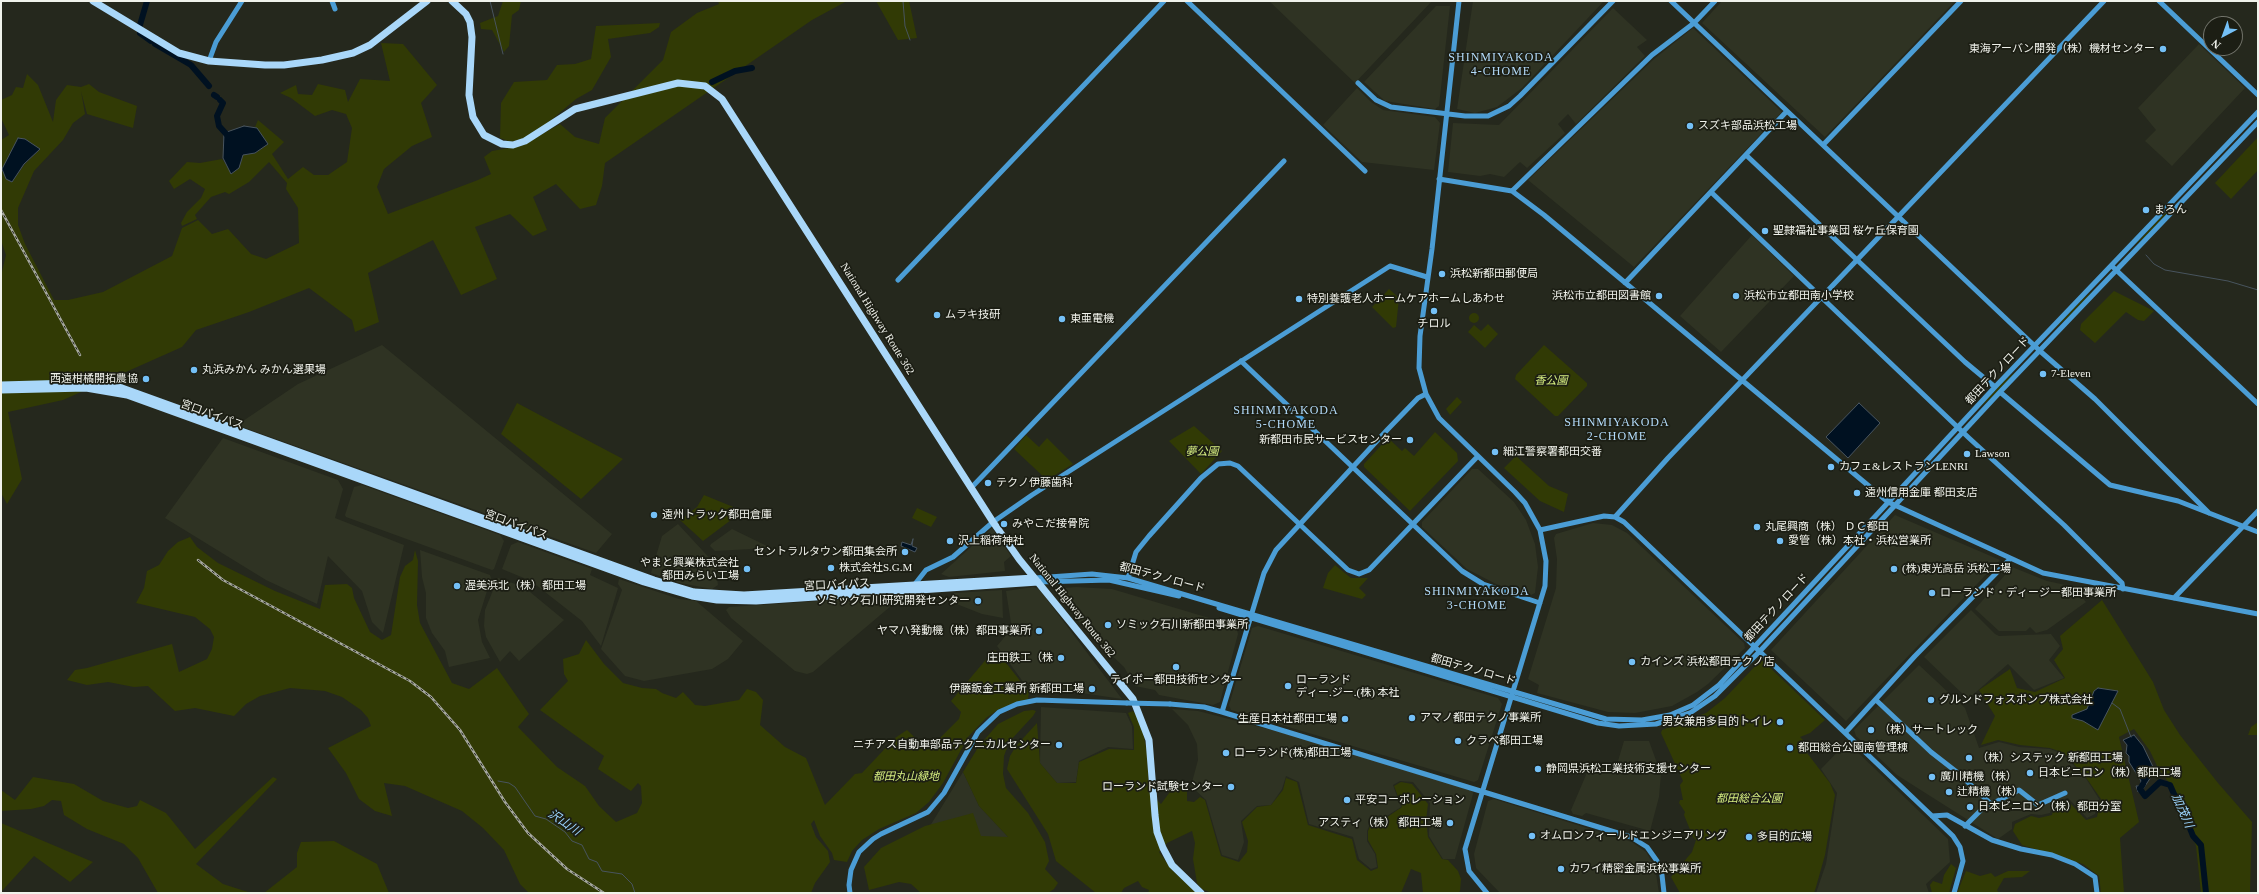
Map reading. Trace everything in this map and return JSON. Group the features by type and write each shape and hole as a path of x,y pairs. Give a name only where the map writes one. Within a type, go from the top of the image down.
{"highway":[{"path":"93,1 179,53 209,61 284,65 339,58 353,54 370,45 427,1"},
{"name":"National Highway Route 362","path":"452,1 466,14 472,30 469,95 473,118 484,135 502,144 513,145 525,142 575,109 678,83 705,86 722,99 993,522 1036,580 1133,699 1143,719 1150,740 1157,832 1172,865 1201,893"},
{"name":"宮口バイパス","path":"1,385 74,383 104,384 122,388 654,580 694,592 744,595 915,584 1036,580"},
{"name":"宮口バイパス","path":"1,390 86,388 127,395 640,581 692,596 717,600 756,601 1036,580"}],"street":[{"path":"209,61 216,42 242,1"},
{"path":"332,1 335,9"},
{"path":"898,280 1164,1"},
{"path":"1187,1 1365,171"},
{"path":"1459,1 1418,357 1426,394 1443,422 1525,503 1540,530 1547,566 1540,603 1465,849 1465,858 1473,878 1487,893"},
{"path":"1358,83 1376,100 1391,107 1478,117 1498,112 1509,106 1558,59 1613,1"},
{"path":"1671,1 2040,351 2094,399 2209,513"},
{"path":"1512,191 1652,55 1694,23 1714,1"},
{"path":"1823,144 1961,1"},
{"path":"1615,517 1743,380 2104,1"},
{"path":"2159,1 2258,95"},
{"path":"1625,283 1787,111"},
{"name":"都田テクノロード","path":"1036,580 1092,574 1128,578 1512,695 1598,723 1619,726 1656,724 1686,715 1707,703 1760,651 1961,430 1995,387 2258,112"},
{"name":"都田テクノロード","path":"1512,695 1606,719 1628,720 1655,718 1685,709 1703,698 1755,647 1888,502 2040,351 2258,122"},
{"path":"1746,155 1965,362 1995,387"},
{"path":"971,488 1284,161"},
{"path":"1439,179 1512,191 1743,380 1888,502 2043,573 2258,614"},
{"path":"1711,192 1961,430 2064,525 2122,583 2123,589"},
{"path":"915,584 923,572 953,557 993,522 1049,484 1390,266 1427,277"},
{"path":"2112,266 2258,404"},
{"path":"1241,361 1450,560 1472,578 1489,586 1540,603"},
{"path":"2000,392 2110,485 2178,501 2258,532"},
{"path":"1222,712 1251,616 1271,557 1298,523 1352,466 1418,398 1426,394"},
{"path":"1128,578 1136,552 1201,478 1218,464 1230,463 1238,466 1348,570 1359,574 1369,570 1478,456"},
{"path":"2174,598 2258,511"},
{"path":"1540,530 1604,516 1615,517 1624,522 1953,836 1962,851 1963,863 1954,893"},
{"path":"1844,733 1915,656 2010,559"},
{"name":"都田テクノロード","path":"1036,580 1097,579 1127,583 1251,616"},
{"path":"850,893 850,874 859,852 881,834 928,812 944,793 978,732 999,712 1017,704 1037,700 1170,704 1204,707 1482,791 1636,839 1647,847 1657,861 1662,875 1664,893"},
{"path":"1876,700 1931,752 1958,773 1991,804"},
{"path":"1965,826 1979,812 1991,804 2020,790 2038,805 2065,793"},
{"path":"1932,816 1948,815 1992,840 2020,849 2052,855 2076,864 2095,876 2097,893"}],"shaded area":[{"path":"1269,1 1432,1 1355,83"},
{"path":"1473,1 1604,1 1522,88 1497,107 1475,113 1457,109"},
{"path":"1722,1 1955,1 1825,137 1702,23"},
{"path":"1436,6 1450,6 1439,106 1435,109 1385,101 1364,82"},
{"path":"1613,8 1647,40 1637,47 1645,56 1576,124 1568,114 1558,124 1565,133 1527,168 1520,162 1504,177 1490,174 1480,176 1448,172 1453,123 1499,125"},
{"path":"1693,28 1782,112 1634,267 1528,180 1654,59"},
{"path":"2199,44 2203,48 2203,56 2212,56 2245,88 2172,166 2145,141 2156,130 2138,108"},
{"path":"1357,88 1371,102 1383,110 1435,117 1440,123 1434,170 1362,162 1323,125"},
{"name":"浜松市立都田南小学校","path":"1752,235 1794,276 1721,352 1680,316"},
{"path":"382,345 612,534 596,553 237,425 298,384"},
{"path":"223,438 338,480 343,489 335,518 404,545 383,633 372,622 362,591 328,556 317,604 266,580 165,518"},
{"path":"1472,469 1478,469 1514,502 1526,520 1535,544 1538,567 1535,593 1531,595 1496,584 1467,569 1422,527 1422,522"},
{"path":"362,485 500,535 504,541 494,569 492,570 346,517 345,515 354,487"},
{"path":"1895,515 2000,560 1846,721 1771,650"},
{"path":"1593,523 1612,525 1627,533 1744,643 1745,648 1708,684 1672,706 1635,713 1608,712 1537,693 1539,685 1528,679 1556,588 1557,559 1554,538 1556,534"},
{"path":"678,524 715,564 718,585 712,589 680,583 651,573 662,536"},
{"path":"992,528 1011,556 1004,562 1005,571 949,577 941,574"},
{"path":"732,529 767,546 768,548 715,551 710,546"},
{"path":"518,542 592,569 590,575 618,588 601,646 582,621 531,581 502,569 511,545"},
{"path":"420,550 490,575 491,578 478,620 482,642 490,658 449,667 445,651 432,633 426,618 426,593 422,577"},
{"path":"2012,567 2047,581 2084,589 2079,594 2086,602 2047,630 2036,633 2030,627 2026,631 1999,631 1975,609"},
{"path":"498,578 524,587 564,620 519,661 510,651 500,662 486,637 484,626 485,610"},
{"path":"619,579 679,599 696,601 743,641 728,659 712,669 644,681 625,676 601,649 622,590 618,584"},
{"path":"1033,587 1039,589 1122,699 1075,692 1029,690 997,646 1008,633 1011,623 1006,591"},
{"path":"1076,587 1112,589 1236,626 1238,634 1220,702 1213,705 1159,695 1155,690 1135,686 1124,667 1087,632 1053,589"},
{"path":"1002,590 1003,618 982,614 954,603 954,593"},
{"path":"897,596 898,600 813,672 807,674 795,671 731,618 726,610 729,607"},
{"path":"1971,610 1995,634 1999,636 2051,634 2060,646 2049,660 2064,678 2034,690 2008,664 1968,699 1924,657"},
{"path":"1258,626 1498,698 1502,704 1478,780 1474,782 1231,710 1229,705 1252,628"},
{"path":"1919,665 1965,708 1979,748 1999,742 2019,747 2050,749 2063,754 2087,780 2099,799 2095,814 2087,818 2068,798 2053,802 2050,813 2041,815 2031,814 2012,822 2012,829 1998,839 1897,775 1856,736 1854,730"},
{"path":"1041,707 1126,713 1132,726 1133,749 1108,747 1079,761 1076,782 1057,783 1040,763"},
{"path":"1172,709 1198,711 1314,741 1472,789 1473,794 1455,859 1443,859 1429,836 1430,803 1413,782 1400,781 1393,785 1401,807 1379,821 1370,824 1367,831 1367,841 1375,854 1377,867 1371,869 1359,859 1353,837 1309,824 1299,782 1286,776 1282,789 1271,805 1257,806 1241,821 1244,842 1238,860 1222,855 1206,800 1191,786 1198,760 1197,744 1188,725"},
{"path":"1624,741 1649,741 1661,774 1659,797 1650,831 1586,813 1582,816 1573,814 1571,810 1589,768 1592,765 1615,771"},
{"path":"1847,742 1948,839 1950,862 1926,884 1929,893 1816,893 1826,864 1837,793 1821,769"},
{"path":"963,772 979,806 1008,837 981,837 930,826"},
{"path":"1494,799 1632,842 1646,852 1655,867 1659,893 1500,893 1476,868 1474,854 1488,801"}],"green space":[{"path":"503,1 521,1 519,10 512,15 509,46 504,52 492,30 481,29 480,23 498,16"},
{"path":"718,1 847,1 812,20 605,163 602,186 596,205 580,209 556,184 533,197 547,230 533,236 510,214 475,227 497,279 461,295 433,240 368,273 379,322 355,332 352,320 309,288 249,312 196,330 182,347 63,400 8,412 22,479 7,504 1,493 1,276 6,255 1,240 1,140 9,135 1,118 1,100 12,95 16,87 23,88 27,74 38,85 53,122 56,100 67,85 81,87 89,84 99,92 137,106 133,128 87,114 81,91 85,114 73,123 63,140 34,171 18,208 18,225 25,244 54,300 68,300 103,292 172,256 182,228 198,220 212,234 228,229 251,254 266,259 299,243 298,208 286,189 287,183 269,162 249,182 229,194 225,192 211,197 195,215 197,219 182,226 181,223 187,212 201,198 205,189 190,179 174,189 169,181 187,162 200,163 222,159 232,173 239,168 243,155 255,153 267,145 255,127 258,120 284,142 272,154 288,179 303,167 314,175 328,175 347,162 352,128 346,114 332,110 315,116 291,98 280,93 296,85 298,94 312,95 318,84 345,90 348,102 360,79 390,81 381,43 403,44 437,85 421,103 432,137 412,146 384,169 377,187 388,214 491,174 484,157 492,151 521,146 560,124 575,137 599,144 605,118 663,60 671,32 697,13 719,4","holes":["25,139 40,149 25,164 12,182"]},
{"path":"876,1 909,1 917,38 898,40"},
{"path":"660,23 659,27 650,33 608,39 611,57 592,90 576,99 543,127 526,138 511,142 500,138 501,103 514,82 547,80 557,65 575,64 591,59 596,26"},
{"path":"2258,137 2258,170 2231,199 2215,183"},
{"path":"2174,206 2146,236 2135,245 2160,218"},
{"path":"2096,288 2068,317 2051,332 2082,300"},
{"path":"1389,289 1399,298 1396,327 1393,328 1372,307"},
{"path":"2114,291 2154,311 2144,321 2138,320 2126,312 2095,343 2080,330 2081,324"},
{"path":"1472,313 1476,313 1478,314 1478,322 1472,323 1469,320 1469,316"},
{"path":"1488,324 1498,334 1485,348 1468,332 1474,325 1481,331"},
{"name":"香公園","path":"1544,345 1587,383 1587,386 1558,416 1555,416 1515,379 1516,375"},
{"path":"2018,370 1993,396 1978,409 2005,380"},
{"path":"1457,397 1462,402 1450,415 1446,409"},
{"path":"517,403 623,459 581,499 501,434"},
{"name":"夢公園","path":"1194,426 1222,451 1201,474 1169,441"},
{"path":"1435,432 1457,453 1458,461 1410,511 1364,467 1364,464 1388,438 1402,451 1405,448 1414,456"},
{"path":"1026,435 1039,447 1047,438 1073,464 1047,480 1014,449"},
{"path":"1516,456 1549,486 1568,494 1564,512 1540,501 1504,468"},
{"path":"704,495 743,511 703,541 680,520 697,507"},
{"path":"917,508 937,517 931,527 912,518"},
{"name":"都田丸山緑地","path":"190,537 197,547 218,563 275,591 320,609 325,585 347,584 352,588 354,598 370,632 382,640 391,635 400,577 405,566 413,560 415,550 418,561 417,605 420,623 452,683 469,689 497,668 529,714 518,727 557,767 585,786 599,806 616,822 637,813 642,803 641,786 638,783 631,791 598,769 604,756 540,710 568,681 564,674 563,659 579,654 586,640 604,664 623,683 642,688 656,689 676,698 683,692 695,705 705,706 739,700 747,689 756,692 763,700 760,725 785,747 806,758 825,805 855,774 862,773 895,738 907,730 928,750 959,719 961,712 951,701 994,650 999,654 1029,692 1028,699 999,709 986,718 968,737 943,783 929,802 916,813 879,829 862,840 852,851 847,862 834,860 832,853 820,836 814,820 811,824 816,837 828,851 830,862 815,883 811,893 529,893 520,884 504,850 483,828 462,811 405,786 384,783 392,816 375,811 359,799 346,773 328,748 371,726 368,718 361,710 342,697 325,691 290,688 260,696 246,704 234,716 195,708 175,711 148,686 134,687 108,682 87,685 67,680 75,670 172,644 179,672 207,659 212,649 214,637 210,629 195,617 136,603 144,588 147,571 159,565 168,551 178,542"},
{"path":"1335,565 1351,578 1368,578 1359,588 1366,595 1362,599 1323,588 1328,573"},
{"path":"2102,600 2153,682 2164,710 2180,735 2218,783 2252,822 2250,893 2201,893 2196,846 2178,800 2170,784 2158,768 2150,751 2134,729 2119,737 2139,822 2120,838 2124,893 2101,893 2099,876 2083,864 2022,845 2013,831 2015,824 2031,816 2039,818 2052,815 2055,804 2067,800 2086,820 2097,817 2101,799 2087,779 2064,753 2050,748 2020,745 1998,740 1981,745 1995,716 1979,690 2010,669 2017,688 2035,692 2065,678 2054,660 2063,649 2060,636"},
{"name":"都田総合公園","path":"1760,661 1763,661 1825,720 1810,733 1800,737 1804,741 1804,749 1830,783 1835,795 1825,855 1814,893 1680,893 1671,877 1692,852 1696,840 1693,837 1684,815 1685,812 1679,803 1680,800 1683,800 1680,785 1683,781 1661,733 1662,730 1706,713 1725,698"},
{"path":"1024,711 1036,711 1033,716 1009,742 1004,756 1003,774 1006,788 1028,813 1045,842 1049,861 1045,869 1058,883 1054,889 1048,893 921,893 911,884 899,882 869,890 864,867 881,848 925,826 973,813 981,836 1008,837 979,806 963,772 979,746 998,724"},
{"path":"1133,711 1141,722 1147,753 1149,792 1161,804 1178,781 1187,790 1187,801 1194,802 1200,797 1205,800 1221,856 1239,862 1247,852 1248,841 1242,822 1257,807 1271,805 1283,790 1286,778 1297,782 1308,825 1352,839 1357,860 1371,871 1378,868 1376,854 1368,840 1368,831 1371,824 1380,822 1402,807 1394,786 1401,782 1412,784 1428,804 1426,820 1428,837 1442,859 1448,860 1458,871 1461,879 1460,891 1458,893 1423,893 1421,873 1411,869 1401,893 1212,893 1202,889 1197,883 1193,859 1195,843 1192,831 1167,843 1159,852 1172,870 1197,893 1148,893 1149,890 1142,887 1138,881 1124,888 1121,893 1096,893 1056,861 1048,834 1007,769 1010,756 1016,746 1037,723 1040,763 1057,783 1076,783 1079,762 1109,749 1134,750 1134,727 1128,713"},
{"path":"2258,722 2258,735 2248,735 2251,727"},
{"path":"33,777 74,784 103,801 128,808 137,806 140,800 166,813 195,849 273,777 277,779 196,864 223,884 251,893 158,893 138,858 124,844 87,829 64,815 61,801 52,800 44,806 31,809 1,811 1,790 15,800"},
{"path":"1,823 93,862 70,882 34,856 1,892"},
{"path":"334,841 377,864 389,893 264,893 297,867 297,853 301,842"},
{"path":"1951,864 1956,868 1949,893 1932,893 1930,885 1933,881 1942,884 1944,875"},
{"path":"1966,871 1980,876 1991,873 1995,877 2008,871 2030,871 2022,877 2004,878 1997,890 1999,893 1957,893"}],"water":[{"path":"244,126 257,128 268,144 255,153 243,155 239,168 231,174 223,158 224,133"},
{"path":"18,138 25,139 40,149 24,164 12,182 6,179 2,169"},
{"path":"1859,403 1880,423 1848,458 1826,437"},
{"path":"913,539 912,546 917,548 915,552 901,546 902,542 911,545"},
{"path":"2098,688 2118,691 2098,730 2083,721 2072,718 2072,715 2087,709 2094,691"},
{"path":"2134,735 2143,746 2155,771 2143,789 2138,792 2136,786 2140,786 2141,781 2129,762 2129,756 2126,753 2127,745 2123,740"}],"waterway":[{"path":"140,25 147,1"},
{"path":"490,1 503,54"},
{"path":"903,1 905,26 910,40"},
{"path":"140,33 151,41"},
{"path":"155,44 191,65 209,86"},
{"path":"712,82 735,71 752,68"},
{"path":"220,100 223,103 217,116 219,126 228,136"},
{"path":"2146,255 2154,264 2165,270 2228,281 2258,290"},
{"path":"2112,703 2120,709 2131,737"},
{"name":"沢山川","path":"498,781 509,783 515,787 535,816 546,819 565,832 572,841 582,845 589,859 597,862 602,871 622,874 632,884 635,893"},
{"name":"加茂川","path":"2143,784 2140,789 2145,796 2160,782 2170,785 2179,801 2193,836 2201,845 2206,893"}],"railway":[{"path":"1,210 80,355"},
{"path":"198,560 223,580 410,681 431,697 460,730 505,802 528,833 567,869 604,893"}],"place":[{"name":"東海アーバン開発（株）機材センター","path":"2163,49"},
{"name":"スズキ部品浜松工場","path":"1690,126"},
{"name":"まろん","path":"2146,210"},
{"name":"聖隷福祉事業団 桜ケ丘保育園","path":"1765,231"},
{"name":"浜松新都田郵便局","path":"1442,274"},
{"name":"浜松市立都田図書館","path":"1659,296"},
{"name":"浜松市立都田南小学校","path":"1736,296"},
{"name":"特別養護老人ホームケアホームしあわせ","path":"1299,299"},
{"name":"チロル","path":"1434,311"},
{"name":"ムラキ技研","path":"937,315"},
{"name":"東亜電機","path":"1062,319"},
{"name":"丸浜みかん みかん選果場","path":"194,370"},
{"name":"7-Eleven","path":"2043,374"},
{"name":"西遠柑橘開拓農協","path":"146,379"},
{"name":"新都田市民サービスセンター","path":"1410,440"},
{"name":"細江警察署都田交番","path":"1495,452"},
{"name":"Lawson","path":"1967,454"},
{"name":"カフェ&レストランLENRI","path":"1831,467"},
{"name":"テクノ伊藤歯科","path":"988,483"},
{"name":"遠州信用金庫 都田支店","path":"1857,493"},
{"name":"遠州トラック都田倉庫","path":"654,515"},
{"name":"みやこだ接骨院","path":"1004,524"},
{"name":"丸尾興商（株） ＤＣ都田","path":"1757,527"},
{"name":"沢上稲荷神社","path":"950,541"},
{"name":"愛管（株）本社・浜松営業所","path":"1780,541"},
{"name":"セントラルタウン都田集会所","path":"905,552"},
{"name":"株式会社S.G.M","path":"831,568"},
{"name":"やまと興業株式会社 都田みらい工場","path":"747,569"},
{"name":"(株)東光高岳 浜松工場","path":"1894,569"},
{"name":"渥美浜北（株）都田工場","path":"457,586"},
{"name":"ローランド・ディージー都田事業所","path":"1932,593"},
{"name":"ソミック石川研究開発センター","path":"978,601"},
{"name":"ソミック石川新都田事業所","path":"1108,625"},
{"name":"ヤマハ発動機（株）都田事業所","path":"1039,631"},
{"name":"庄田鉄工（株","path":"1061,658"},
{"name":"カインズ 浜松都田テクノ店","path":"1632,662"},
{"name":"テイボー都田技術センター","path":"1176,667"},
{"name":"ローランド ディー.ジー.(株) 本社","path":"1288,686"},
{"name":"伊藤鈑金工業所 新都田工場","path":"1092,689"},
{"name":"グルンドフォスポンプ株式会社","path":"1931,700"},
{"name":"アマノ都田テクノ事業所","path":"1412,718"},
{"name":"生産日本社都田工場","path":"1345,719"},
{"name":"男女兼用多目的トイレ","path":"1780,722"},
{"name":"（株）サートレック","path":"1871,730"},
{"name":"クラベ都田工場","path":"1458,741"},
{"name":"ニチアス自動車部品テクニカルセンター","path":"1059,745"},
{"name":"都田総合公園南管理棟","path":"1790,748"},
{"name":"ローランド(株)都田工場","path":"1226,753"},
{"name":"（株）システック 新都田工場","path":"1969,758"},
{"name":"静岡県浜松工業技術支援センター","path":"1538,769"},
{"name":"日本ビニロン（株）都田工場","path":"2030,773"},
{"name":"廣川精機（株）","path":"1932,777"},
{"name":"ローランド試験センター","path":"1231,787"},
{"name":"辻精機（株）","path":"1949,792"},
{"name":"平安コーポレーション","path":"1347,800"},
{"name":"日本ビニロン（株）都田分室","path":"1970,807"},
{"name":"アスティ（株） 都田工場","path":"1450,823"},
{"name":"オムロンフィールドエンジニアリング","path":"1532,836"},
{"name":"多目的広場","path":"1749,837"},
{"name":"カワイ精密金属浜松事業所","path":"1561,869"}],"district":[{"name":"SHINMIYAKODA 4-CHOME","path":"1501,65"},
{"name":"SHINMIYAKODA 5-CHOME","path":"1286,418"},
{"name":"SHINMIYAKODA 2-CHOME","path":"1617,430"},
{"name":"SHINMIYAKODA 3-CHOME","path":"1477,599"}]}
